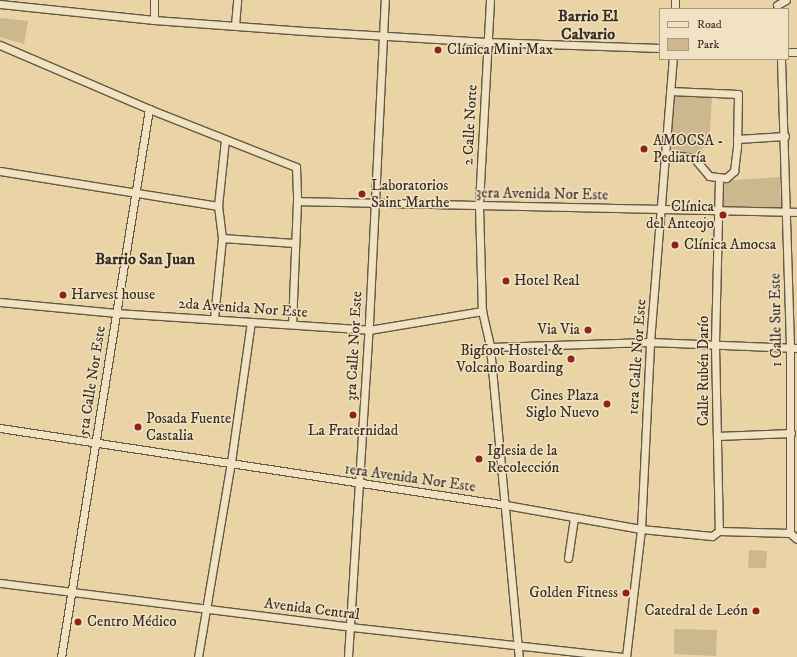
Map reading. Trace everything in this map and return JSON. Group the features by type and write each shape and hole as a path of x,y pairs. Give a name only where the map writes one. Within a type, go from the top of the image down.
{"street":[{"path":"154,0 154,20"},
{"path":"235,25 237,0"},
{"path":"384,36 385,0"},
{"name":"2 Calle Norte","path":"490,0 479,206 482,311 490,347 520,646 519,657"},
{"path":"777,5 786,0"},
{"path":"0,4 154,20 384,36 487,42 659,48"},
{"name":"3ra Calle Nor Este","path":"348,657 369,330 374,204 384,36"},
{"path":"0,45 149,109 296,167 297,201 294,243 292,324"},
{"name":"1era Calle Nor Este","path":"626,657 640,529 650,342 673,60"},
{"name":"1 Calle Sur Este","path":"781,60 785,136 786,212 793,348 790,533"},
{"path":"666,154 694,158 709,176 719,179 731,176 734,171 737,139 738,94 670,91"},
{"name":"5ta Calle Nor Este","path":"61,657 149,109"},
{"path":"737,139 785,136"},
{"path":"214,318 222,238 218,206 225,139"},
{"path":"0,171 218,206"},
{"name":"Calle Rubén Darío","path":"719,179 715,345 719,531"},
{"name":"3era Avenida Nor Este","path":"297,201 374,204 797,212"},
{"path":"222,238 294,243"},
{"name":"2da Avenida Nor Este","path":"0,302 116,313 214,318 369,330 482,311"},
{"path":"198,657 231,462 251,322"},
{"path":"490,347 650,342 793,348"},
{"path":"0,428 96,442"},
{"path":"717,436 791,434"},
{"name":"1era Avenida Nor Este","path":"96,442 231,462 358,484 506,505 640,529 712,536 719,531 790,533"},
{"path":"568,558 574,518"},
{"path":"790,533 797,539"},
{"name":"Avenida Central","path":"0,583 351,627 620,657"}],"green space":[{"path":"0,18 28,21 24,44 0,37"},
{"path":"673,94 712,96 709,147 702,148 703,160 669,151"},
{"path":"780,177 781,208 723,206 723,181"},
{"path":"749,550 767,551 766,568 748,568"},
{"path":"674,629 717,630 716,656 674,654"}],"place":[{"name":"Clínica Mini Max","path":"438,50"},
{"name":"AMOCSA - Pediatría","path":"644,149"},
{"name":"Laboratorios Saint Marthe","path":"362,194"},
{"name":"Clínica del Anteojo","path":"723,215"},
{"name":"Clínica Amocsa","path":"675,245"},
{"name":"Hotel Real","path":"506,281"},
{"name":"Harvest house","path":"63,295"},
{"name":"Via Via","path":"588,330"},
{"name":"Bigfoot Hostel & Volcano Boarding","path":"571,359"},
{"name":"Cines Plaza Siglo Nuevo","path":"607,404"},
{"name":"La Fraternidad","path":"353,415"},
{"name":"Posada Fuente Castalia","path":"138,427"},
{"name":"Iglesia de la Recolección","path":"479,459"},
{"name":"Golden Fitness","path":"626,593"},
{"name":"Catedral de León","path":"756,611"},
{"name":"Centro Médico","path":"78,622"}],"district":[{"name":"Barrio El Calvario","path":"588,25"},
{"name":"Barrio San Juan","path":"145,259"}]}
